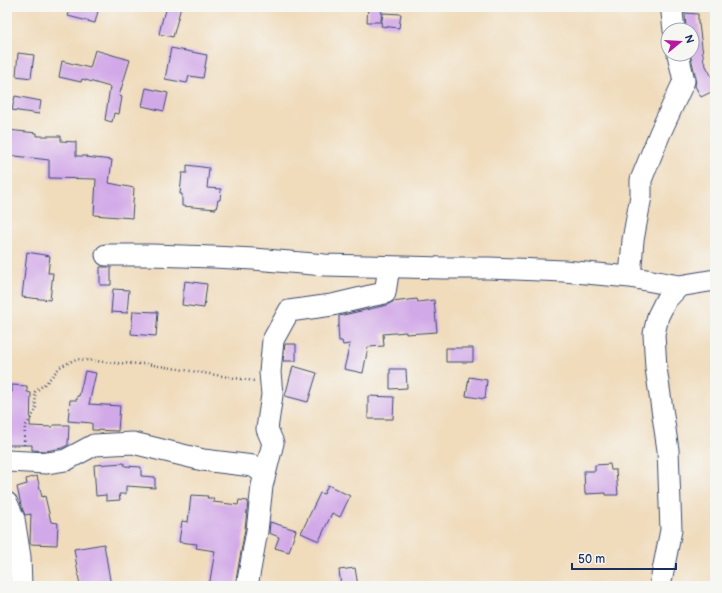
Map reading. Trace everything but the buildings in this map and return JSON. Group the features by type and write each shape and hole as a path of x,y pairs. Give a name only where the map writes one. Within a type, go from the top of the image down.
{"street":[{"path":"673,22 672,13 674,7"},
{"path":"630,277 633,240 641,196 641,180 660,133 684,82 680,62"},
{"path":"106,255 213,257 325,265 489,268 557,271 630,277 679,286 715,280"},
{"path":"247,586 257,531 262,486 273,443 267,428 272,394 270,372 273,340 289,311 332,305 385,293 388,267"},
{"path":"660,586 671,530 668,450 656,368 654,334 658,316 666,300 679,286"},
{"path":"16,461 47,463 66,460 94,445 134,443 202,460 253,466 265,474"},
{"path":"7,503 14,519 20,557 21,586"}],"path":[{"path":"16,461 24,447 25,427 36,410 35,392 47,382 60,367 76,359 114,363 147,364 258,381 272,394"}]}
